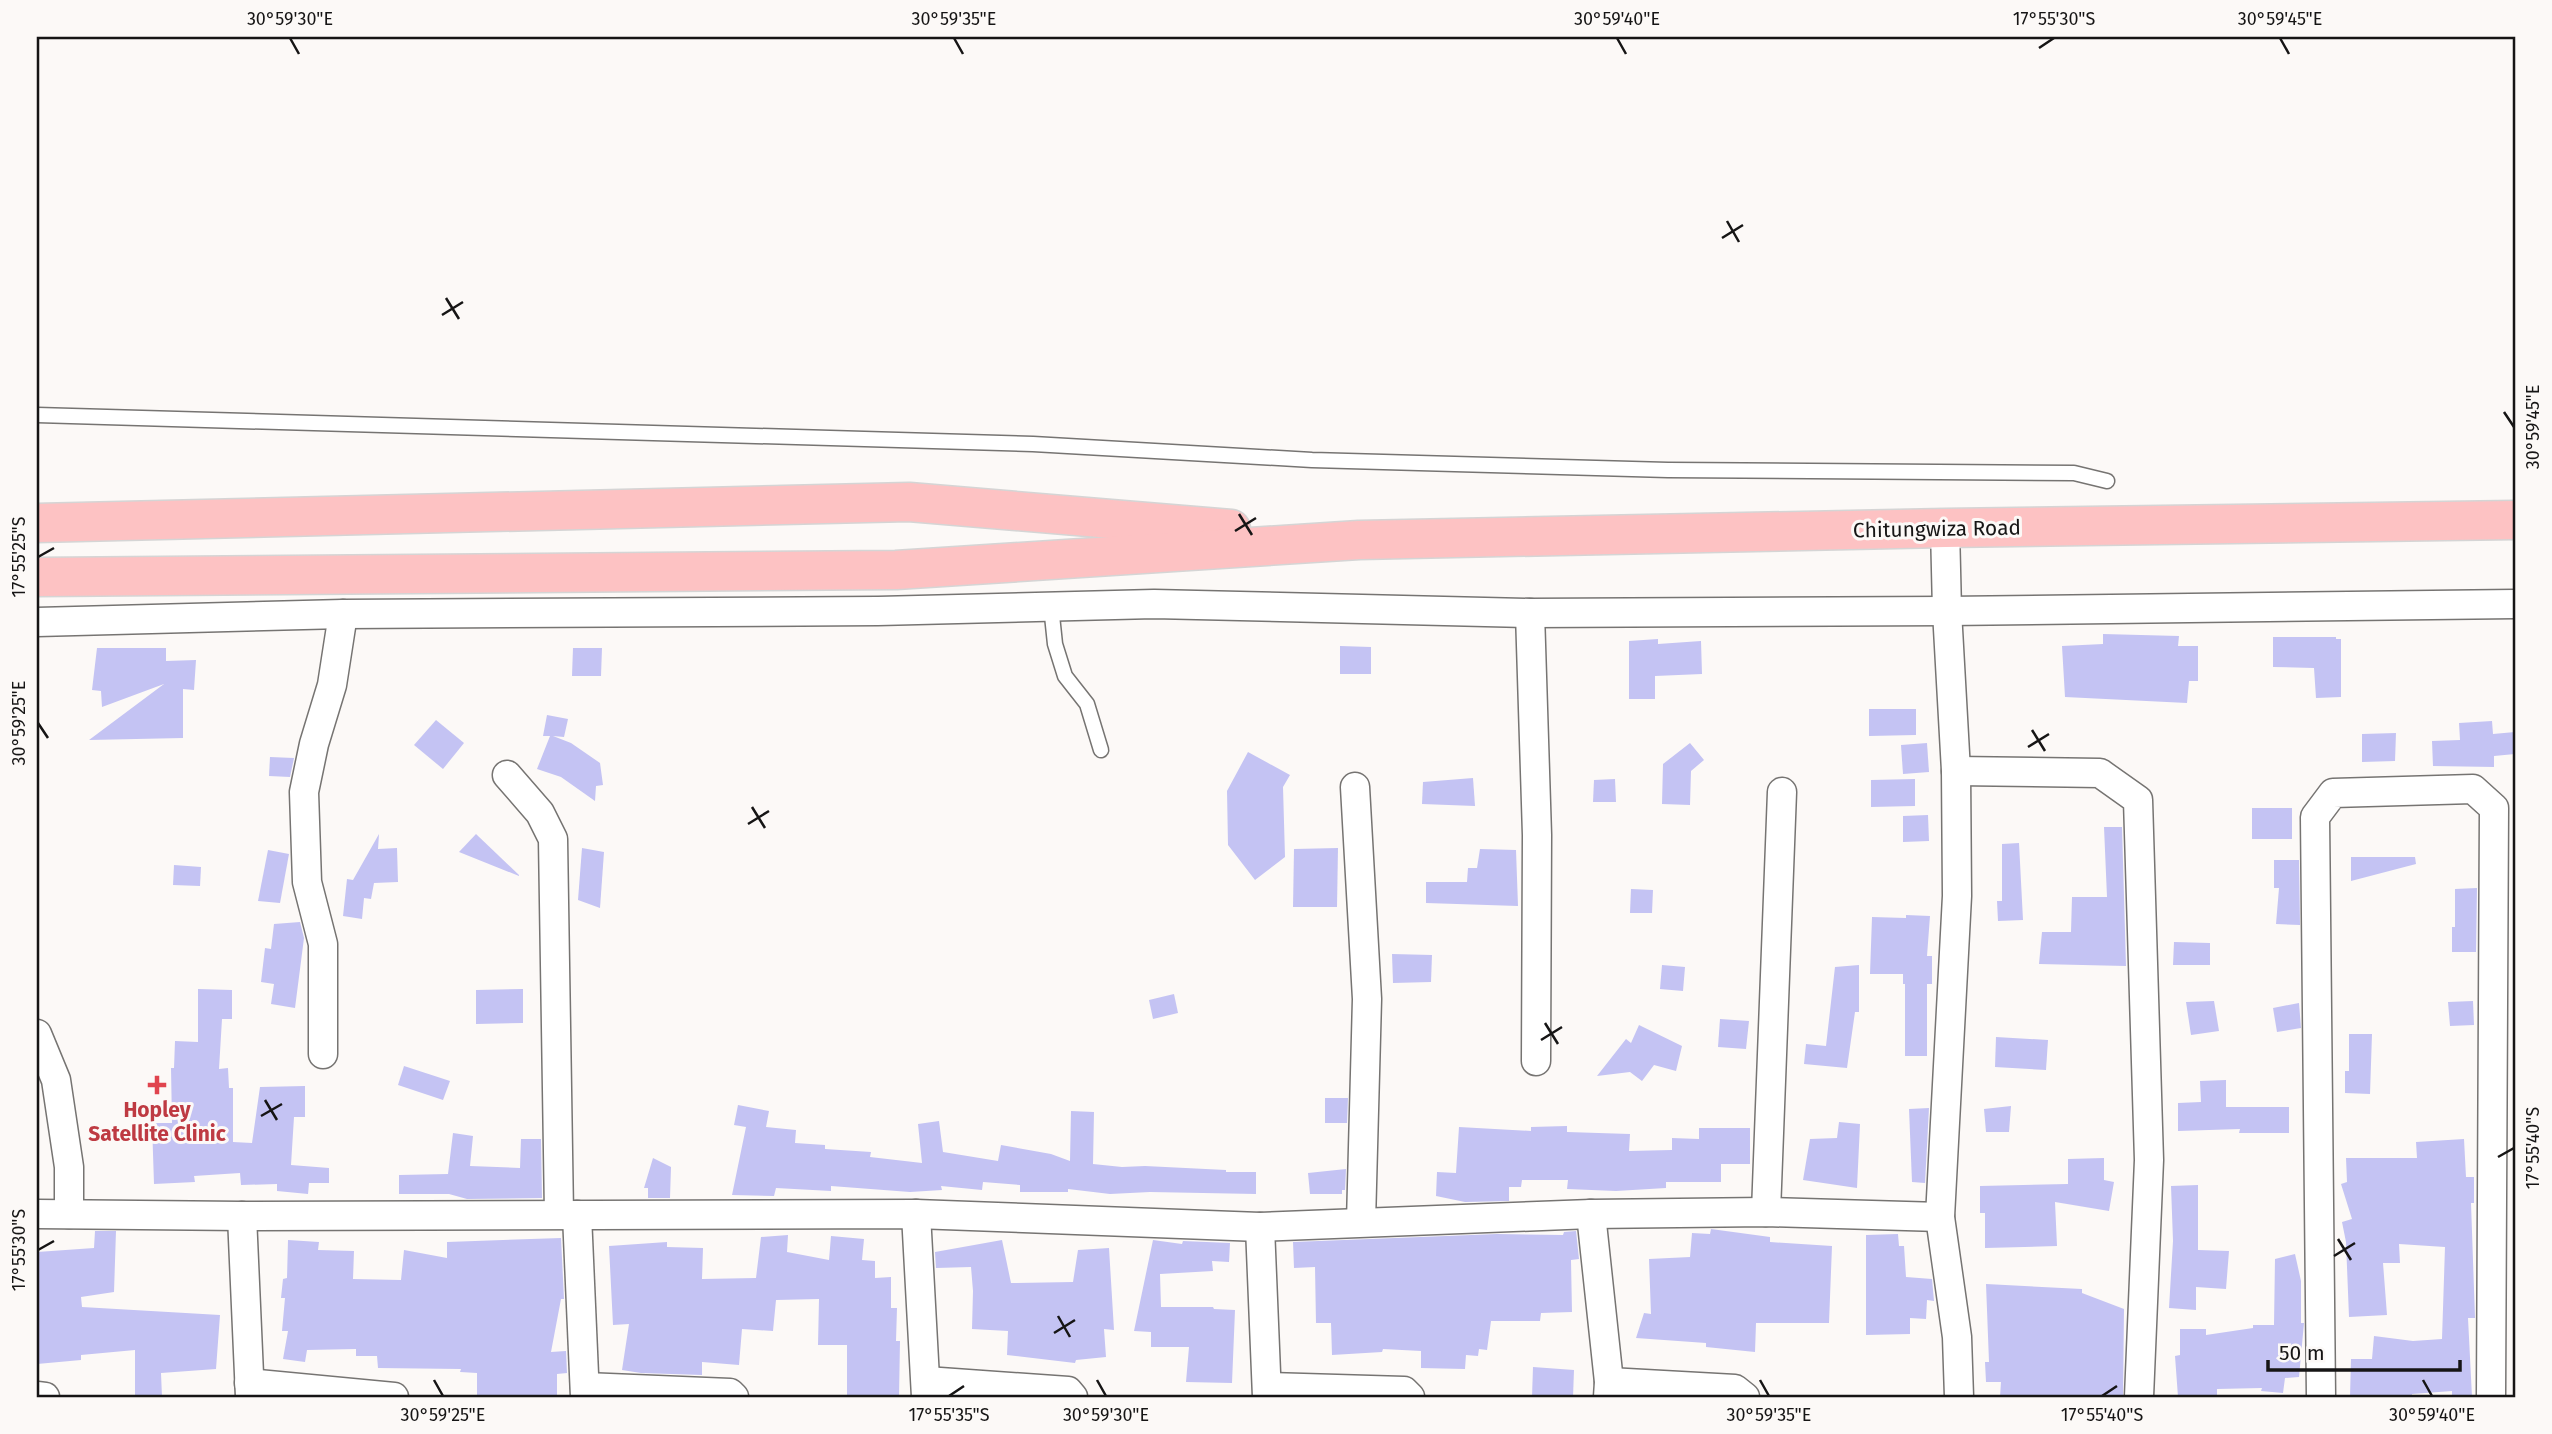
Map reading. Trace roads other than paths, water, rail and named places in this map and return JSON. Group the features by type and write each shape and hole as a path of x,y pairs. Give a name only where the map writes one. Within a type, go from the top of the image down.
{"main road":[{"path":"37,523 909,502 1359,540"},
{"name":"Chitungwiza Road","path":"1359,540 2515,520"},
{"path":"37,577 896,570 1359,540"}],"street":[{"path":"1945,528 1956,771 1957,896 1940,1217 1957,1337 1959,1397"},
{"path":"37,622 343,614 864,611 1154,604 1530,613 2515,604"},
{"path":"1530,613 1537,835 1536,1061"},
{"path":"323,1054 323,944 307,882 304,792 314,744 332,685 343,614"},
{"path":"1956,771 2100,773 2138,800 2149,1160 2139,1397"},
{"path":"507,775 540,813 554,839 568,1214 585,1392 730,1393 734,1397"},
{"path":"1355,787 1367,999 1361,1222"},
{"path":"2321,1397 2315,817 2333,793 2473,789 2494,808 2491,1397"},
{"path":"1766,1212 1782,792"},
{"path":"37,1034 57,1080 69,1167 69,1214"},
{"path":"37,1214 916,1214 1260,1227 1591,1214 1766,1212 1940,1217"},
{"path":"916,1214 926,1389 1068,1391 1073,1397"},
{"path":"1591,1214 1608,1390 1735,1389 1745,1397"},
{"path":"242,1216 249,1390 394,1397"},
{"path":"1260,1227 1268,1392 1404,1391 1410,1397"},
{"path":"37,1396 44,1397"}],"lane":[{"path":"37,415 1033,443 1312,460 1668,470 2074,473 2107,481"},
{"path":"1051,606 1055,644 1065,676 1087,704 1101,750"}],"place":[{"name":"Hopley Satellite Clinic","path":"157,1085"}]}
